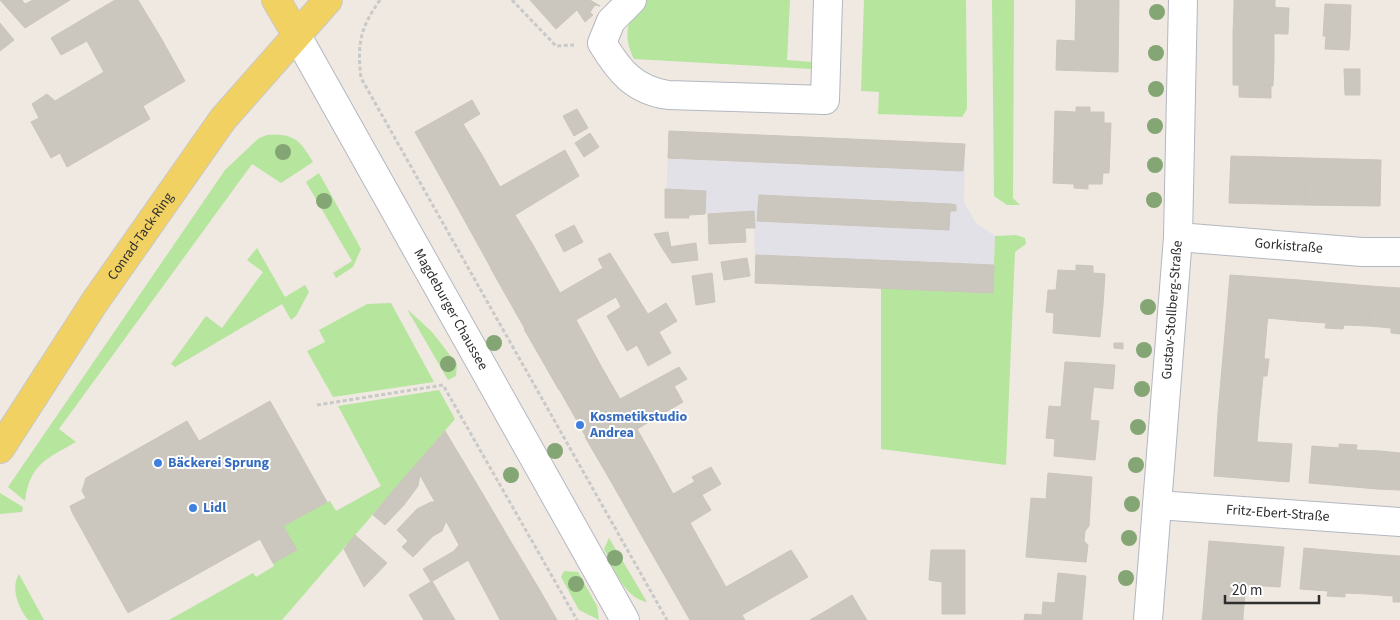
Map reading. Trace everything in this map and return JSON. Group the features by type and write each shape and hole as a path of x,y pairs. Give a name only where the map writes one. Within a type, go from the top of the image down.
{"main road":[{"name":"Magdeburger Chaussee","path":"276,0 296,34"},
{"name":"Conrad-Tack-Ring","path":"0,449 94,303 223,119 328,0"}],"street":[{"path":"632,0 611,21 602,43 626,75 639,87 650,92 668,95 825,100 828,0"},
{"name":"Gustav-Stollberg-Straße","path":"1148,620 1178,237 1183,0"},
{"name":"Magdeburger Chaussee","path":"296,34 624,620"},
{"name":"Gorkistraße","path":"1178,237 1362,252 1400,252"},
{"name":"Fritz-Ebert-Straße","path":"1157,505 1400,522"}],"path":[{"path":"380,0 364,23 359,39 361,78 667,620"},
{"path":"512,0 556,46 602,43"},
{"path":"317,405 443,385 577,620"}],"shaded area":[{"path":"669,131 965,144 964,202 976,223 995,236 993,293 755,283 754,211 689,215 689,218 665,218"}],"green space":[{"path":"643,0 790,0 787,60 813,62 812,69 634,59 628,42 628,28 633,14"},
{"path":"864,0 966,0 967,109 962,117 878,114 879,92 861,91"},
{"path":"992,0 1014,0 1013,198 1020,205 1007,205 994,196"},
{"path":"267,135 290,137 300,143 313,162 281,183 252,164 59,429 76,442 41,464 31,479 25,501 8,487 225,170 259,138"},
{"path":"319,173 361,249 353,267 336,278 333,273 352,261 306,182"},
{"path":"1016,235 1025,238 1026,244 1015,252 1006,465 881,449 881,288 993,293 995,236"},
{"path":"257,248 285,297 305,285 309,292 296,316 291,320 282,304 175,367 171,364 206,316 222,328 263,272 247,260"},
{"path":"391,303 434,382 333,397 307,351 325,342 319,330 367,304"},
{"path":"407,309 432,332 457,364 456,376 448,380"},
{"path":"439,390 455,419 282,620 169,620 253,573 256,577 274,566 273,563 296,550 283,526 330,501 336,511 381,486 338,406"},
{"path":"0,493 23,507 22,512 0,514"},
{"path":"609,538 647,602 632,595 616,573 604,549"},
{"path":"564,571 578,572 597,606 599,620 579,610 561,577"},
{"path":"19,574 44,620 28,620 22,610 15,586"}],"building":[{"path":"0,0 22,0 25,4 33,0 70,0 25,28"},
{"path":"115,0 138,0 161,38 104,72 87,41 61,55 51,38"},
{"path":"530,0 590,0 600,6 595,5 590,12 593,15 585,22 577,10 556,29"},
{"path":"1076,0 1119,0 1118,72 1056,70 1057,40 1075,41"},
{"path":"1234,0 1275,0 1275,8 1234,6"},
{"path":"1325,4 1351,5 1350,37 1323,36"},
{"path":"1234,6 1289,8 1288,34 1233,33"},
{"path":"0,23 14,40 0,51"},
{"path":"1233,33 1274,34 1274,60 1233,59"},
{"path":"1326,36 1350,37 1349,50 1325,49"},
{"path":"161,38 185,81 143,106 150,119 67,167 60,153 51,158 31,122 39,118 32,104 47,94 55,101"},
{"path":"1233,59 1274,60 1273,86 1233,85"},
{"path":"1344,69 1360,69 1360,95 1345,95"},
{"path":"1239,85 1271,85 1271,98 1239,97"},
{"path":"472,100 480,114 463,124 482,155 441,178 415,132"},
{"path":"1076,107 1090,107 1090,112 1104,112 1104,123 1111,123 1110,148 1054,147 1055,111 1076,112"},
{"path":"577,109 588,128 574,136 563,116"},
{"path":"669,131 965,144 963,171 668,158"},
{"path":"590,133 599,147 584,157 575,143"},
{"path":"1054,147 1110,148 1109,173 1103,173 1102,184 1088,184 1088,189 1074,188 1074,184 1053,183"},
{"path":"565,150 572,163 466,223 441,178 482,155 500,187"},
{"path":"1231,156 1306,158 1305,205 1229,203"},
{"path":"1306,158 1381,160 1380,206 1305,205"},
{"path":"572,163 579,176 515,215 533,245 492,270 466,223"},
{"path":"665,189 706,191 705,214 689,215 689,218 665,218"},
{"path":"759,195 951,204 956,205 956,211 950,211 949,230 757,221"},
{"path":"754,211 755,228 745,228 746,242 709,244 708,214"},
{"path":"574,225 583,242 564,252 555,235"},
{"path":"668,232 671,247 662,248 654,234"},
{"path":"696,243 698,260 672,263 662,248"},
{"path":"533,245 560,293 603,268 598,259 610,253 623,274 525,329 491,269"},
{"path":"756,255 994,265 993,293 755,283"},
{"path":"747,258 750,276 724,280 721,262"},
{"path":"1076,265 1093,266 1093,273 1105,274 1103,305 1047,301 1048,290 1056,290 1058,270 1076,271"},
{"path":"712,273 715,302 696,305 692,276"},
{"path":"623,274 659,332 627,351 607,316 621,307 616,297 576,320 601,366 559,390 524,329"},
{"path":"1230,275 1299,280 1297,321 1268,318 1267,325 1226,322"},
{"path":"1299,280 1370,286 1369,326 1344,325 1343,329 1325,328 1326,323 1297,321"},
{"path":"1370,286 1400,288 1400,334 1391,333 1391,328 1369,326"},
{"path":"1047,301 1103,305 1100,337 1053,333 1054,313 1046,312"},
{"path":"666,303 677,321 659,332 648,314"},
{"path":"1226,322 1267,325 1264,359 1269,359 1267,376 1263,376 1259,417 1218,413"},
{"path":"659,332 671,353 648,366 637,345"},
{"path":"1114,343 1123,343 1123,349 1114,348"},
{"path":"1065,362 1085,363 1084,383 1094,383 1090,420 1099,421 1095,460 1054,456 1055,439 1046,438 1049,406 1061,407"},
{"path":"1085,363 1115,365 1113,389 1093,387 1094,383 1084,383"},
{"path":"601,366 620,399 679,367 687,379 586,437 559,389"},
{"path":"674,386 683,402 637,429 655,461 613,485 585,437"},
{"name":"Lidl","path":"270,401 327,502 283,526 297,550 273,563 260,539 128,613 70,506 86,498 82,491 86,478 187,421 199,441"},
{"path":"1218,413 1259,417 1257,442 1292,444 1289,482 1214,476"},
{"path":"445,431 481,491 427,522 417,509 435,502 420,475 418,486 404,505 391,493"},
{"path":"1339,444 1357,445 1356,450 1380,451 1377,489 1309,483 1312,446 1339,448"},
{"path":"1380,451 1400,453 1400,490 1377,489"},
{"path":"655,461 673,494 694,482 702,495 639,531 613,485"},
{"path":"711,467 721,484 702,495 692,477"},
{"path":"1048,473 1092,477 1089,526 1085,531 1084,541 1088,545 1086,562 1026,557 1031,498 1046,499"},
{"path":"481,491 508,537 431,582 423,569 454,551 459,545 446,521 442,531 433,536 413,557 402,547 427,522"},
{"path":"391,493 404,505 385,525 373,515"},
{"path":"702,495 711,510 690,523 708,555 666,578 639,531"},
{"path":"417,509 427,522 408,541 397,530"},
{"path":"355,535 387,563 364,587 344,549"},
{"path":"508,537 538,587 495,610 468,560"},
{"path":"1209,541 1284,547 1280,587 1246,585 1243,615 1203,612"},
{"path":"1304,548 1372,554 1368,594 1345,593 1345,597 1327,596 1328,591 1300,589"},
{"path":"791,550 800,564 702,620 690,620 666,578 708,555 726,587"},
{"path":"931,550 965,550 965,614 942,614 942,582 929,580"},
{"path":"1372,554 1400,556 1400,602 1393,602 1393,596 1368,594"},
{"path":"800,564 808,577 742,615 745,620 702,620"},
{"path":"1058,573 1086,576 1082,620 1024,620 1025,614 1042,615 1043,602 1055,603"},
{"path":"432,581 455,620 424,620 409,595"},
{"path":"538,587 557,620 500,620 495,610"},
{"path":"852,595 867,620 835,620 829,609"},
{"path":"829,609 835,620 810,620"},
{"path":"1203,612 1243,615 1243,620 1202,620"}],"place":[{"name":"Kosmetikstudio Andrea","path":"580,425"},
{"name":"Bäckerei Sprung","path":"158,463"},
{"name":"Lidl","path":"193,508"}]}
